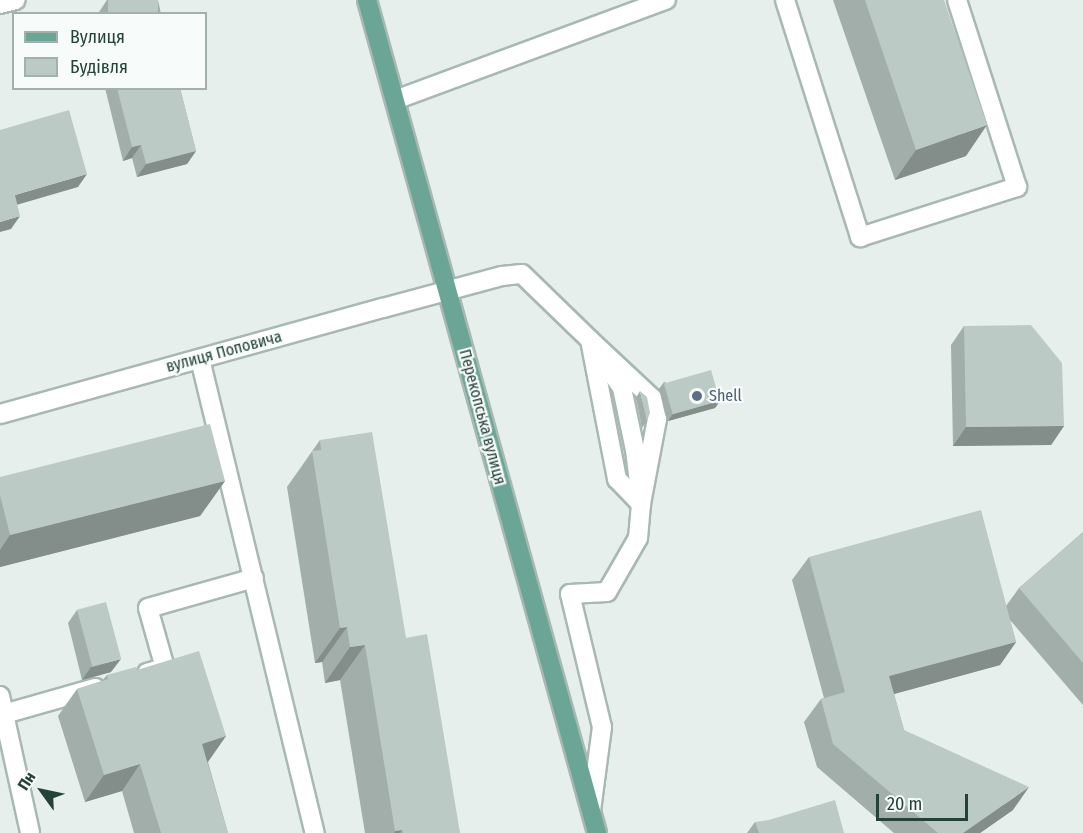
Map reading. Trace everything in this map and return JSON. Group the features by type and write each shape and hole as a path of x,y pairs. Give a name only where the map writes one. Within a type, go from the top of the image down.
{"main road":[{"name":"Перекопська вулиця","path":"367,0 597,833"}],"street":[{"path":"0,4 16,0"},
{"path":"395,100 666,0"},
{"path":"784,0 860,237 1017,187 957,0"},
{"name":"вулиця Поповича","path":"0,414 502,276 522,274 590,340"},
{"path":"590,340 617,479 641,504"},
{"path":"590,340 652,398 657,420 641,504 638,538 607,592 570,594 602,728 591,810"},
{"path":"200,359 315,833"},
{"path":"130,678 165,668 147,608 254,578"},
{"path":"4,714 107,685"},
{"path":"0,696 30,833"}],"building":[{"path":"108,0 158,0 158,12 108,12"},
{"path":"865,0 944,0 987,125 916,150"},
{"path":"118,90 181,90 196,151 146,164 141,145 132,147"},
{"path":"69,110 87,174 15,195 20,216 0,222 0,130"},
{"path":"1031,325 1062,363 1064,426 966,427 964,326"},
{"path":"711,370 720,401 673,414 664,384"},
{"path":"640,391 647,397 650,413 647,421"},
{"path":"210,424 225,481 10,535 0,495 0,477"},
{"path":"372,432 406,638 427,634 460,833 395,831 365,645 350,647 347,627 340,628 312,451 321,450 320,440"},
{"path":"981,510 1016,642 889,676 904,730 1029,787 963,833 938,833 833,744 821,699 845,692 809,557"},
{"path":"1083,532 1083,663 1019,588"},
{"path":"106,602 121,659 92,667 77,610"},
{"path":"199,651 226,736 202,744 228,833 161,833 140,764 104,775 77,689 108,679 107,675 136,667 137,670"},
{"path":"835,800 844,833 759,833 755,822 769,820"}],"place":[{"name":"Shell","path":"697,396"}]}
